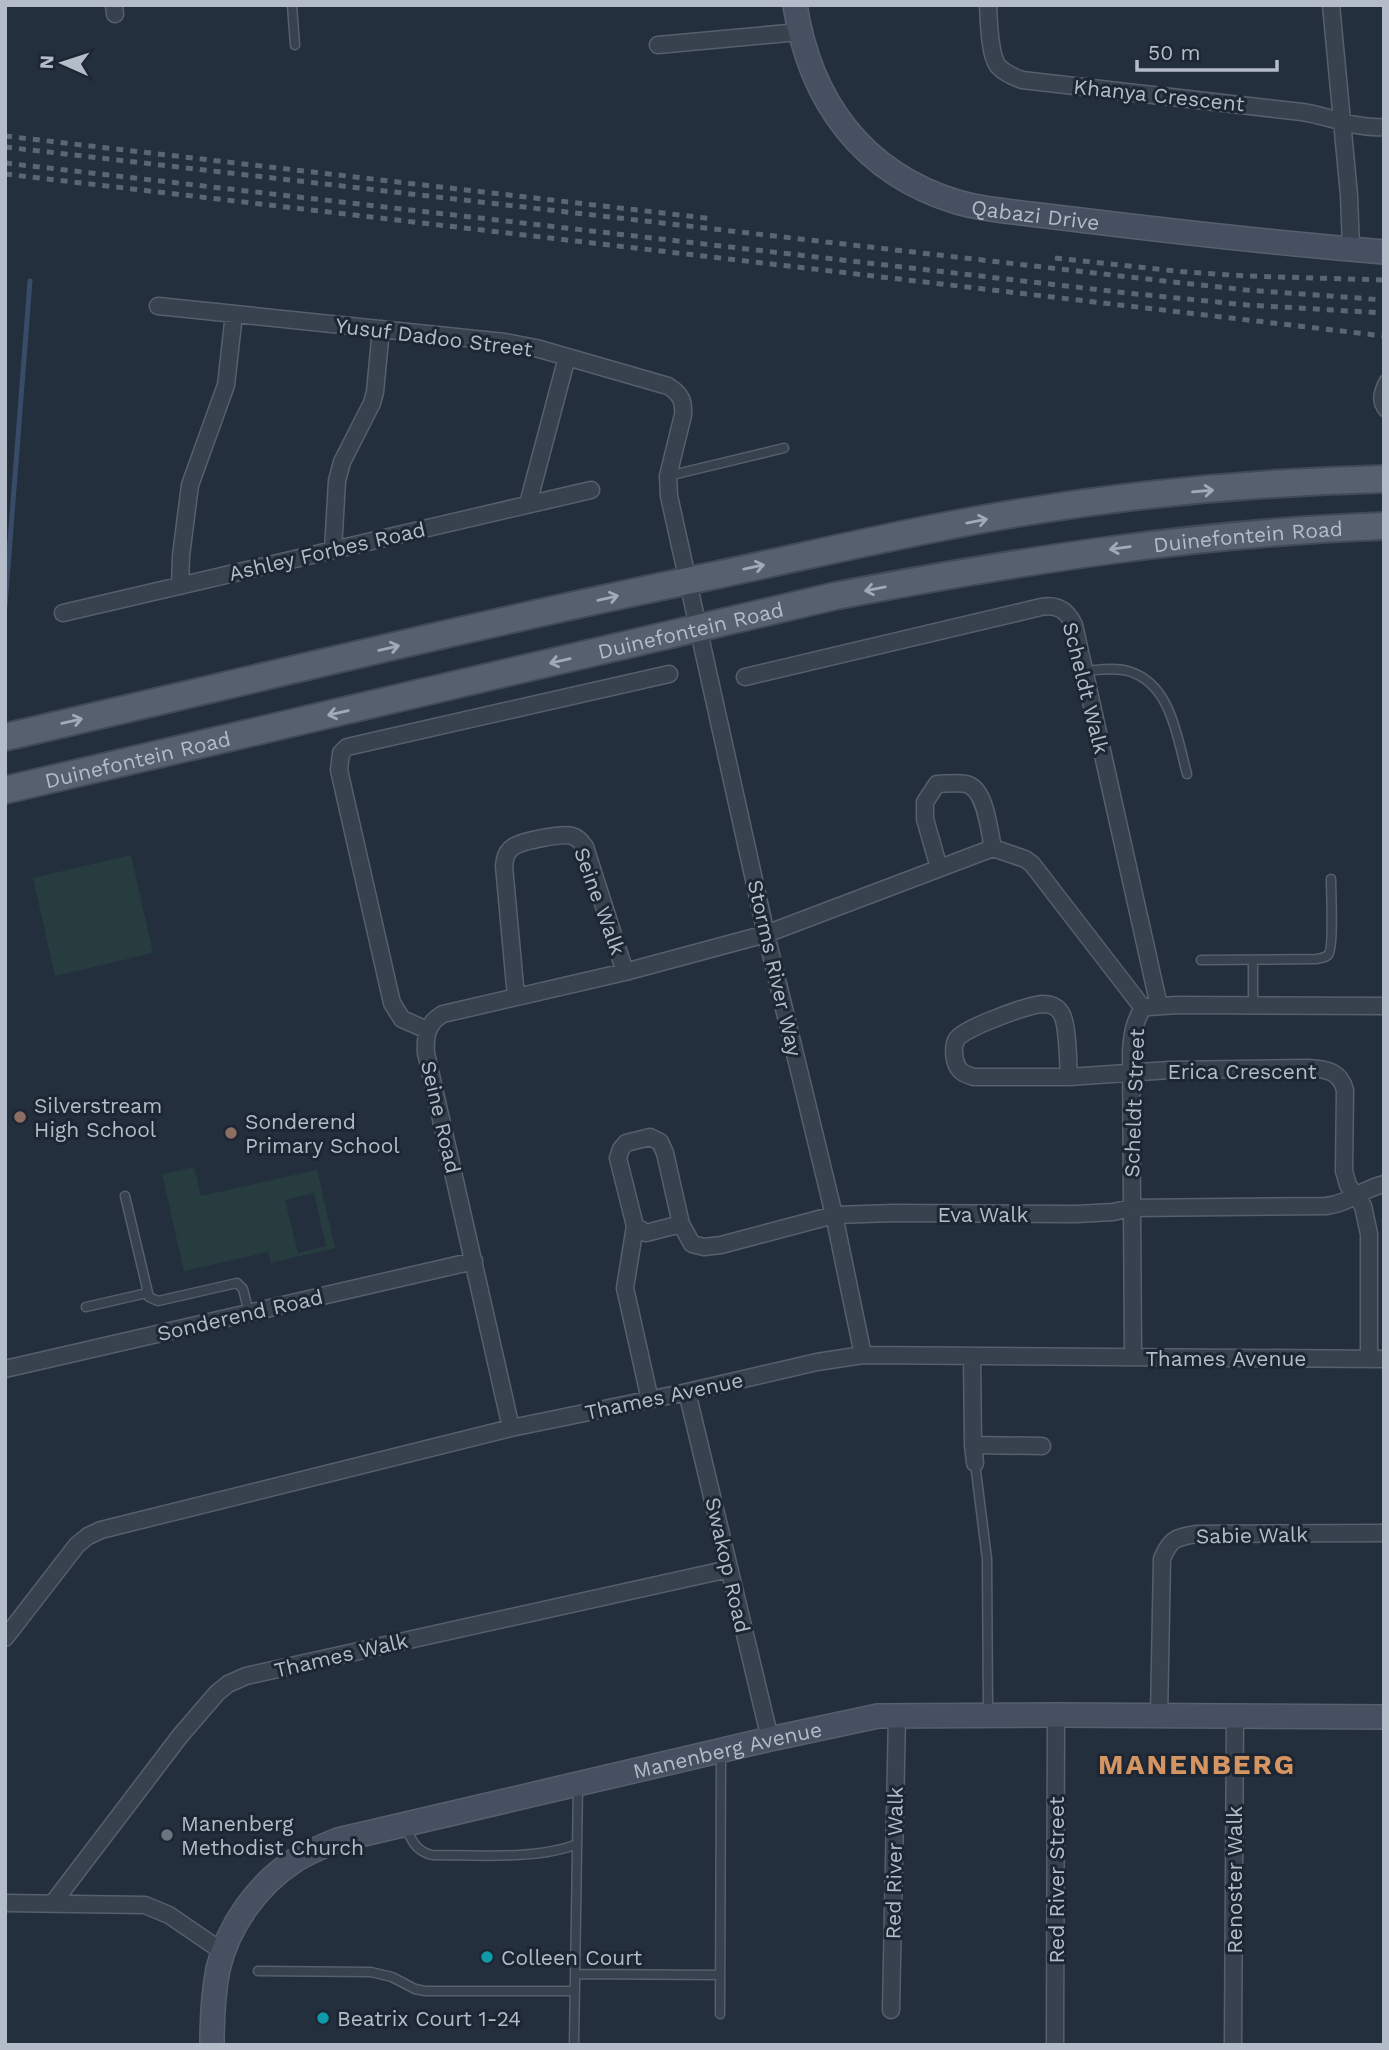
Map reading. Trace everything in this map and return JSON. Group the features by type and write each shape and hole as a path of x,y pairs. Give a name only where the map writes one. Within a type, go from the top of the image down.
{"main road":[{"path":"5,737 688,580 937,528 1042,509 1185,492 1384,478"},
{"name":"Duinefontein Road","path":"5,790 835,596 1139,545 1228,535 1384,526"}],"street":[{"name":"Qabazi Drive","path":"795,5 799,32 814,77 842,124 856,141 890,170 933,193 967,205 1008,212 1257,241 1384,252"},
{"name":"Khanya Crescent","path":"988,5 993,54 998,66 1022,80 1301,111 1371,128 1384,127"},
{"path":"1331,5 1349,195 1351,249"},
{"path":"658,45 799,32"},
{"name":"Yusuf Dadoo Street","path":"158,306 505,342 668,386 677,391 684,405 668,476 668,496 688,580"},
{"path":"180,586 190,485 226,385 234,314"},
{"path":"333,550 337,481 342,462 372,403 381,329"},
{"path":"528,504 567,357"},
{"name":"Ashley Forbes Road","path":"63,613 591,490"},
{"name":"Storms River Way","path":"688,580 766,934 834,1215 863,1355"},
{"name":"Scheldt Walk","path":"745,677 1048,606 1062,609 1074,625 1151,1007"},
{"path":"428,1030 402,1018 392,1003 339,770 341,753 347,747 669,674"},
{"path":"939,868 925,819 925,802 937,784 964,783 974,786 981,795 993,848 1032,864 1151,1007"},
{"name":"Seine Walk","path":"516,997 504,866 505,857 516,845 570,835 579,839 585,847 625,972"},
{"name":"Seine Road","path":"511,1428 426,1053 428,1030 434,1019 443,1014 625,972 766,934 993,848"},
{"path":"1069,1077 1064,1018 1052,1005 1033,1006 964,1031 954,1046 957,1067 962,1073 974,1077 1069,1077 1132,1072"},
{"name":"Scheldt Street","path":"1133,1357 1132,1035 1136,1019 1151,1007 1384,1006"},
{"name":"Erica Crescent","path":"1132,1072 1309,1068 1332,1072 1343,1081 1345,1090 1344,1171 1348,1185 1356,1197"},
{"path":"650,1400 625,1288 635,1226 618,1157 626,1143 650,1137 660,1142 665,1153 681,1224 692,1244 704,1247 754,1237 834,1215"},
{"path":"1131,1208 1326,1206 1347,1201 1384,1184"},
{"path":"1356,1197 1363,1206 1369,1234 1376,1359"},
{"name":"Eva Walk","path":"834,1215 1076,1214 1131,1208"},
{"path":"635,1226 646,1233 681,1224"},
{"name":"Sonderend Road","path":"5,1369 474,1261"},
{"name":"Thames Avenue","path":"5,1638 77,1545 88,1536 116,1524 511,1428 817,1362 863,1355 1376,1359"},
{"path":"972,1356 975,1463"},
{"name":"Swakop Road","path":"687,1392 770,1739"},
{"path":"973,1445 1042,1446"},
{"name":"Sabie Walk","path":"1159,1716 1162,1559 1173,1540 1197,1534 1384,1533"},
{"name":"Thames Walk","path":"53,1903 180,1736 228,1684 246,1676 729,1569"},
{"name":"Manenberg Avenue","path":"212,2045 215,1988 223,1952 235,1926 260,1890 295,1861 338,1840 861,1719 897,1715 1384,1717"},
{"name":"Red River Walk","path":"891,2010 897,1715"},
{"name":"Red River Street","path":"1055,2045 1056,1715"},
{"name":"Renoster Walk","path":"1233,2045 1235,1716"},
{"path":"5,1903 145,1905 169,1915 223,1952"}],"lane":[{"path":"292,5 295,45"},
{"path":"1384,380 1378,399 1384,412"},
{"path":"668,476 784,448"},
{"path":"1084,671 1127,671 1145,679 1159,692 1171,716 1187,774"},
{"path":"1201,960 1317,959 1328,956 1331,941 1331,879"},
{"path":"1253,960 1253,1006"},
{"path":"125,1196 147,1293 152,1299 158,1301 237,1283 243,1289 249,1313"},
{"path":"86,1307 147,1293"},
{"path":"975,1463 987,1559 988,1715"},
{"path":"720,2014 721,1751"},
{"path":"574,2045 578,1784"},
{"path":"405,1824 417,1849 432,1856 540,1853 577,1844"},
{"path":"258,1971 371,1972 392,1977 425,1991 574,1991"},
{"path":"575,1974 720,1975"}],"green space":[{"path":"131,855 153,953 55,976 33,878"},
{"path":"194,1167 201,1196 317,1170 335,1248 271,1263 268,1252 184,1271 162,1174","holes":["314,1193 326,1246 298,1253 285,1200"]}],"waterway":[{"path":"5,606 30,281"}],"railway":[{"path":"5,136 714,219"},
{"path":"5,147 1246,290 1384,300"},
{"path":"5,163 1127,293 1247,305 1384,313"},
{"path":"5,174 1384,336"},
{"path":"1055,258 1186,272 1384,280"}],"place":[{"name":"Silverstream High School","path":"20,1117"},
{"name":"Sonderend Primary School","path":"231,1133"},
{"name":"Manenberg Methodist Church","path":"167,1835"},
{"name":"Colleen Court","path":"487,1957"},
{"name":"Beatrix Court 1-24","path":"323,2018"}],"district":[{"name":"MANENBERG","path":"1197,1764"}]}
